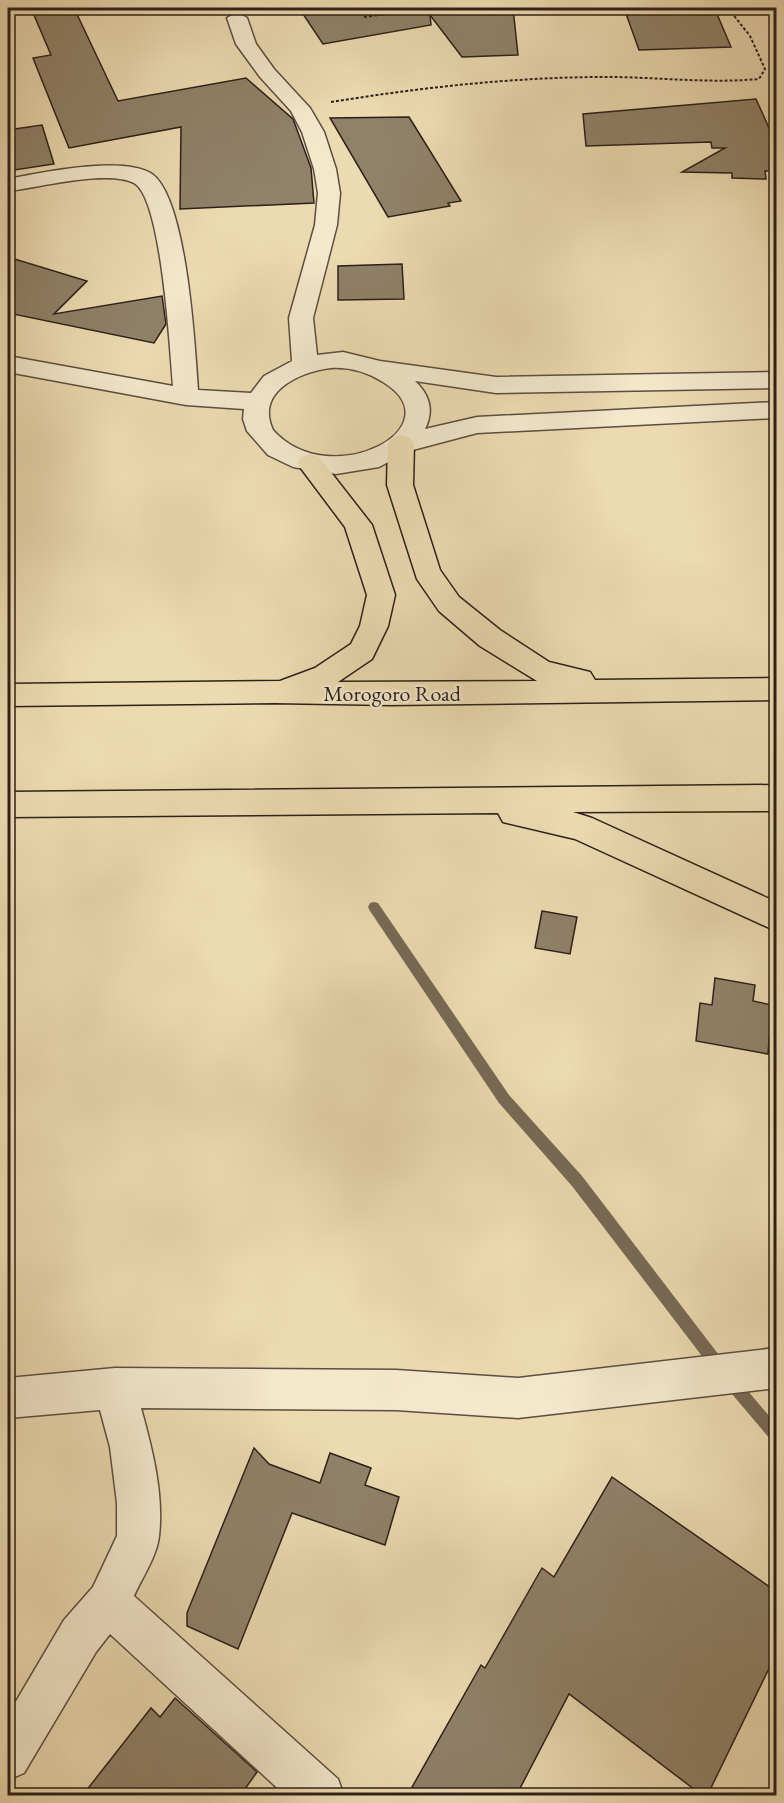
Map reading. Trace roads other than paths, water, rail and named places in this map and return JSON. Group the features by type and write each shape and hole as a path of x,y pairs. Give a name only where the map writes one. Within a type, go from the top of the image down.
{"highway":[{"path":"401,444 400,485 427,572 449,604 490,638 541,671 628,691"},
{"path":"275,692 325,676 362,651 374,626 381,595 358,525 310,463"},
{"name":"Morogoro Road","path":"8,695 275,692 390,694 777,689"},
{"path":"8,805 777,798"},
{"path":"449,800 581,827 777,916"}],"street":[{"path":"237,18 246,44 267,73 300,108 313,132 325,169 329,193 326,225 302,318 305,364"},
{"path":"8,185 109,172 143,179 156,191 163,209 176,290 186,397"},
{"path":"777,380 496,385 343,360 305,364 275,379 264,389 255,414 257,426 264,438 284,453 310,463 330,465 369,460 401,444 477,425 777,410"},
{"path":"8,364 186,397 259,402"},
{"path":"379,367 406,384 418,408 417,421 411,433 401,444"},
{"path":"8,1398 115,1388 396,1390 518,1398 777,1368"},
{"path":"8,1757 80,1636 108,1602 138,1538 138,1503 131,1447 115,1388"},
{"path":"108,1602 321,1796"}],"waterway":[{"path":"374,907 504,1099 577,1181 720,1368"},
{"path":"731,1382 776,1435"}]}
